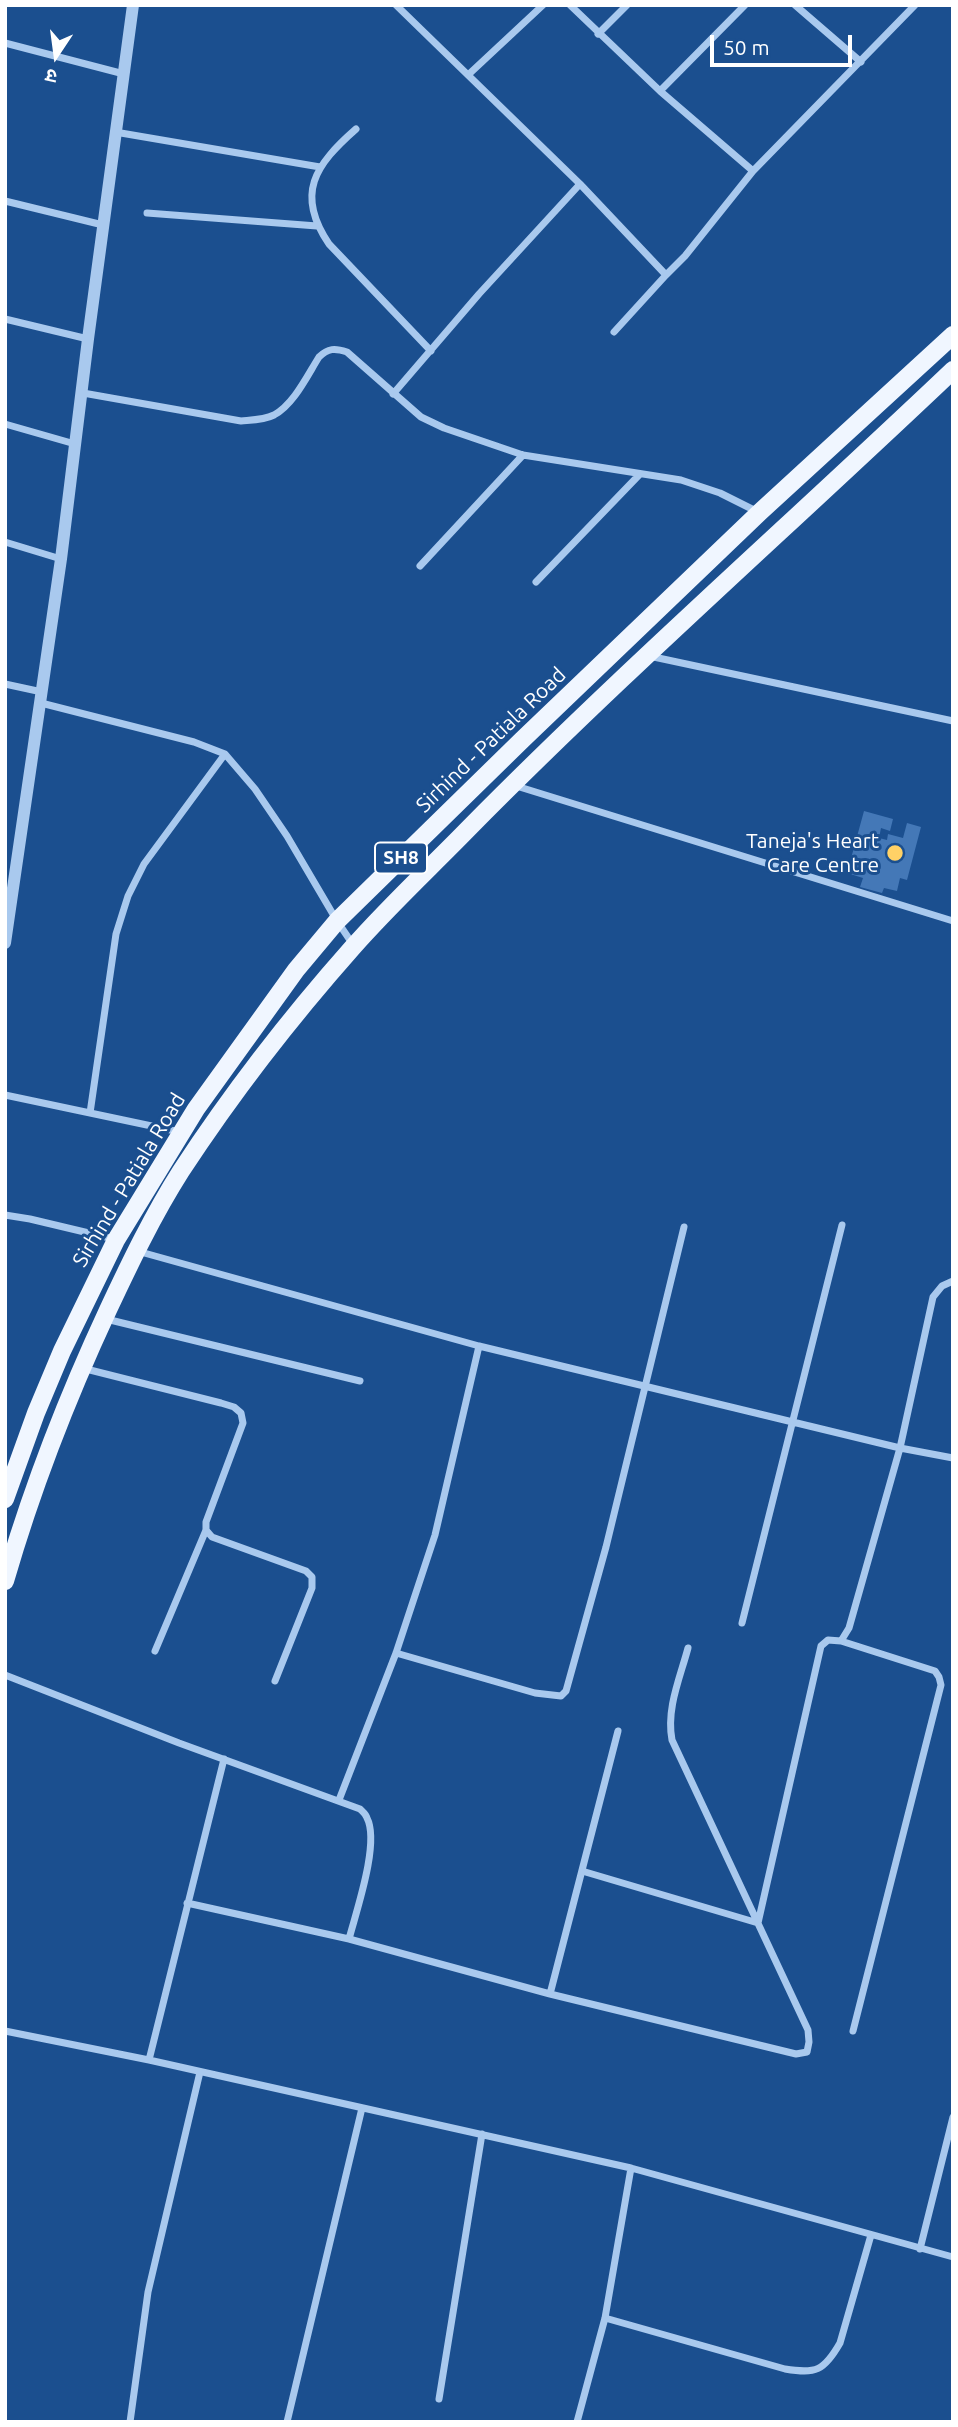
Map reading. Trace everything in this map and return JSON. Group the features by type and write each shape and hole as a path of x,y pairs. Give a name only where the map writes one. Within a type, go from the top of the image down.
{"main road":[{"name":"Sirhind - Patiala Road","path":"5,1499 62,1351 116,1240 181,1132 296,970 337,921 760,512 953,335"},
{"path":"5,1581 37,1478 81,1368 136,1251 180,1173 232,1098 292,1020 354,946 512,785 645,655 953,370"}],"street":[{"path":"5,943 61,559 133,5"},
{"path":"396,5 580,184 666,275"},
{"path":"468,75 543,5"},
{"path":"570,5 660,91 753,171"},
{"path":"598,34 627,5"},
{"path":"660,91 746,5"},
{"path":"795,5 861,62"},
{"path":"614,332 685,256 753,171 915,5"},
{"path":"5,43 124,74"},
{"path":"356,129 336,147 320,167 311,204 317,226 330,244 431,351"},
{"path":"115,132 320,167"},
{"path":"393,394 479,294 580,184"},
{"path":"5,201 103,225"},
{"path":"147,213 317,226"},
{"path":"5,319 88,339"},
{"path":"83,393 241,421 260,420 283,408 318,357 325,351 336,348 347,352 421,416 444,428 523,455 681,480 720,493 760,512"},
{"path":"5,424 75,444"},
{"path":"420,566 523,455"},
{"path":"536,582 640,474"},
{"path":"5,542 61,559"},
{"path":"645,655 951,718"},
{"path":"5,684 42,698 194,742 225,754 255,789 287,836 354,946"},
{"path":"90,1113 116,934 128,896 144,864 225,754"},
{"path":"512,785 953,921"},
{"path":"5,1095 181,1132"},
{"path":"5,1215 116,1240"},
{"path":"742,1623 842,1225"},
{"path":"396,1653 535,1693 561,1696 566,1691 606,1547 684,1227"},
{"path":"136,1251 479,1346 900,1448 953,1458"},
{"path":"841,1641 849,1629 900,1448 933,1297 942,1286 953,1281"},
{"path":"104,1319 360,1381"},
{"path":"339,1800 396,1653 435,1535 479,1346"},
{"path":"81,1368 221,1403 234,1407 241,1413 243,1423 206,1522 206,1530 155,1651"},
{"path":"206,1530 212,1537 306,1571 312,1577 312,1588 275,1681"},
{"path":"758,1923 819,1654 824,1642 841,1641 935,1671 941,1685 853,2031"},
{"path":"187,1903 349,1939 550,1994 801,2055 807,2052 808,2030 672,1741 668,1723 670,1711 688,1648"},
{"path":"5,1675 360,1809 368,1818 370,1831 368,1870 349,1939"},
{"path":"550,1994 618,1731"},
{"path":"149,2060 224,1759"},
{"path":"582,1871 758,1923"},
{"path":"5,2031 149,2060 631,2168 953,2257"},
{"path":"130,2422 148,2292 200,2072"},
{"path":"286,2422 362,2108"},
{"path":"920,2249 953,2117"},
{"path":"439,2399 482,2134"},
{"path":"577,2422 605,2318 631,2168"},
{"path":"605,2318 807,2373 820,2367 833,2355 840,2343 871,2235"}],"building":[{"path":"864,811 893,819 890,831 881,828 879,838 887,840 888,834 903,838 907,823 921,827 907,880 900,878 897,891 884,888 882,893 860,887 863,878 847,873"}],"place":[{"name":"Taneja's Heart Care Centre","path":"895,853"}]}
